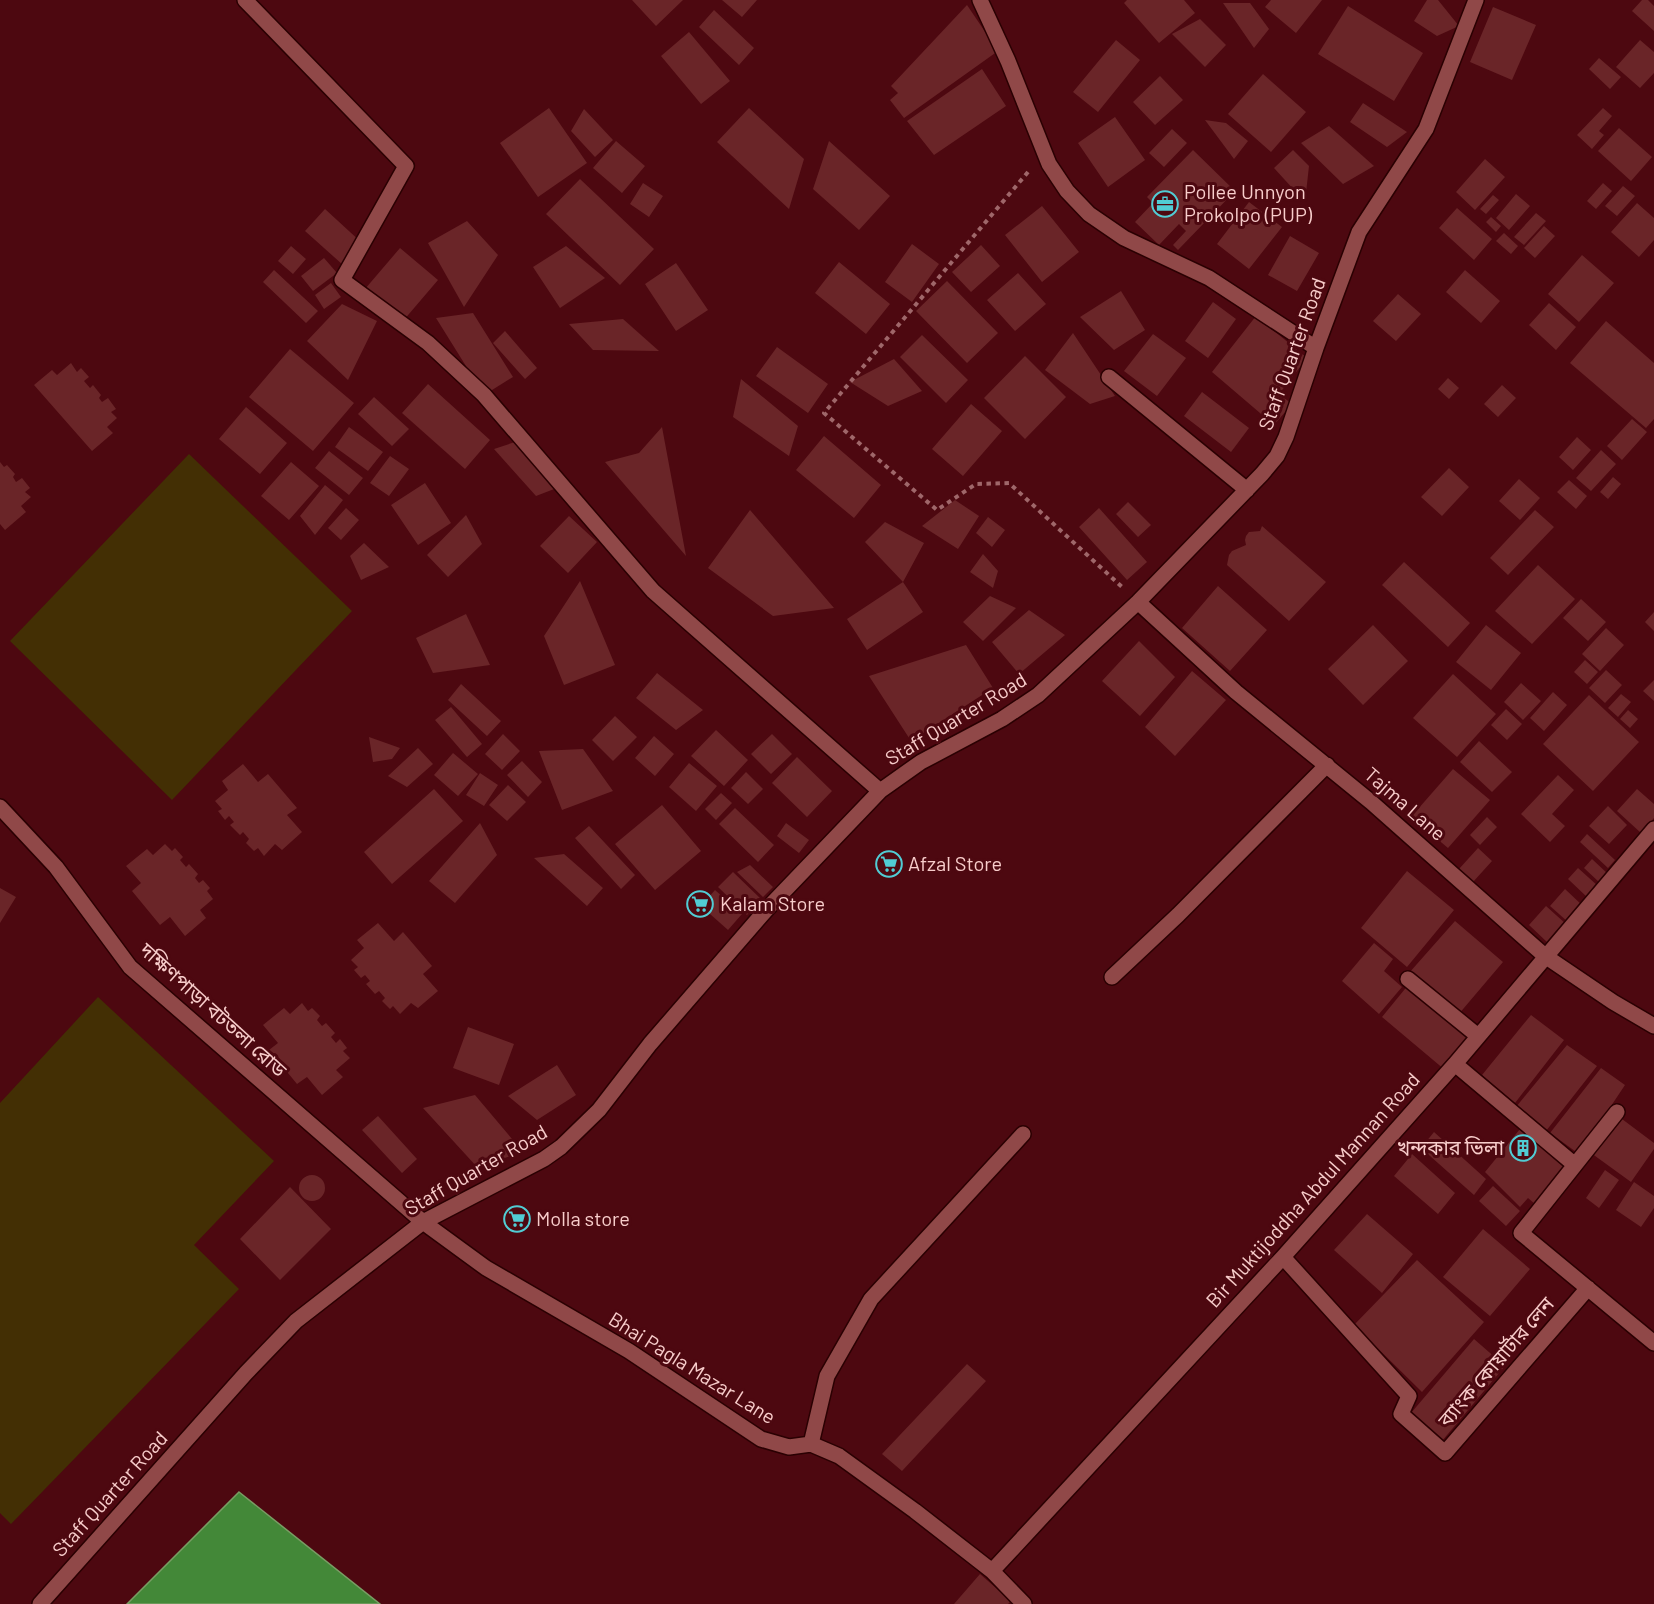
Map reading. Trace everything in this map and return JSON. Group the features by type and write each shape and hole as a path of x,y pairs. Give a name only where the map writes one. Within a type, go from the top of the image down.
{"street":[{"path":"245,0 406,166 342,280 428,343 484,395 653,591 880,791"},
{"path":"980,0 1008,61 1043,153 1067,191 1089,214 1124,238 1209,278 1316,348"},
{"name":"Staff Quarter Road","path":"40,1604 246,1373 297,1321 423,1222 544,1159 561,1147 600,1110 650,1044 766,910 880,791 921,762 1002,719 1038,695 1138,602 1247,490 1277,456 1286,437 1359,232 1426,129 1476,0"},
{"path":"1109,377 1247,490"},
{"name":"Tajma Lane","path":"1138,602 1236,692 1371,802 1545,956 1613,1002 1654,1026"},
{"path":"1112,977 1178,915 1327,765"},
{"name":"দক্ষিণপাড়া বটতলা রোড","path":"0,807 56,867 130,968 423,1222"},
{"name":"Bir Muktijoddha Abdul Mannan Road","path":"992,1571 1283,1257 1455,1064 1654,829"},
{"path":"1408,979 1478,1036"},
{"path":"1455,1064 1575,1165"},
{"path":"1617,1112 1521,1233 1654,1343"},
{"path":"811,1444 827,1376 871,1299 1023,1134"},
{"name":"Bhai Pagla Mazar Lane","path":"423,1222 486,1268 629,1351 761,1439 789,1448 811,1444 840,1456 992,1571 1024,1604"},
{"name":"ব্যাংক কোয়ার্টার লেন","path":"1283,1257 1409,1396 1401,1414 1445,1453 1588,1288"}],"path":[{"path":"1043,153 824,413 937,510 976,484 1009,483 1138,602"}],"shaded area":[{"path":"189,454 352,611 172,800 10,641"},
{"path":"98,997 274,1161 194,1245 239,1289 11,1524 0,1513 0,1103"},
{"path":"239,1492 380,1604 127,1604"}],"building":[{"path":"632,0 683,0 656,26"},
{"path":"722,0 757,0 742,17"},
{"path":"1127,0 1184,0 1195,13 1159,43 1124,3"},
{"path":"1271,0 1322,0 1296,33 1265,7"},
{"path":"1427,0 1438,0 1459,26 1437,36 1414,21"},
{"path":"1642,0 1648,0 1654,6 1654,31 1632,11"},
{"path":"1223,3 1250,3 1269,29 1254,48"},
{"path":"967,5 998,51 904,118 890,100 898,93 891,86"},
{"path":"1348,6 1423,53 1394,101 1318,54"},
{"path":"1493,7 1536,25 1512,80 1470,62"},
{"path":"714,10 754,48 739,65 699,27"},
{"path":"1200,19 1226,45 1205,67 1172,34"},
{"path":"689,32 730,81 701,104 661,56"},
{"path":"1116,40 1140,60 1098,112 1073,92"},
{"path":"1640,40 1654,52 1654,73 1640,88 1616,67"},
{"path":"1599,58 1621,77 1610,89 1589,69"},
{"path":"982,69 1006,106 934,155 907,121"},
{"path":"1263,74 1306,112 1271,152 1228,114"},
{"path":"1160,76 1183,100 1155,125 1133,102"},
{"path":"1363,103 1407,132 1387,147 1350,122"},
{"path":"549,108 587,163 538,197 500,143"},
{"path":"749,108 804,159 789,209 717,142"},
{"path":"1603,108 1612,116 1599,131 1604,135 1592,149 1577,135"},
{"path":"584,109 613,140 595,157 571,131"},
{"path":"1115,117 1145,160 1108,187 1078,143"},
{"path":"1205,120 1226,123 1248,141 1234,159"},
{"path":"1329,126 1374,166 1343,184 1301,143"},
{"path":"1619,128 1652,157 1631,181 1598,151"},
{"path":"1172,129 1187,143 1164,167 1149,153"},
{"path":"616,141 645,166 622,193 593,168"},
{"path":"829,141 890,196 859,230 813,189"},
{"path":"1193,150 1235,191 1178,250 1173,245 1186,231 1179,224 1159,245 1135,222 1153,203 1147,197"},
{"path":"1293,150 1309,166 1305,202 1274,168"},
{"path":"1485,159 1505,177 1475,210 1456,192"},
{"path":"580,179 654,249 620,285 546,214"},
{"path":"643,183 663,196 649,217 630,204"},
{"path":"1603,183 1612,191 1596,209 1587,201"},
{"path":"1623,186 1635,196 1617,216 1605,206"},
{"path":"1516,194 1530,206 1509,230 1496,218"},
{"path":"1493,195 1499,200 1486,214 1480,209"},
{"path":"1249,202 1282,227 1249,269 1217,244"},
{"path":"1637,203 1654,218 1654,240 1639,257 1611,232"},
{"path":"1042,206 1079,252 1042,282 1005,235"},
{"path":"1457,208 1492,239 1474,260 1439,228"},
{"path":"325,209 362,243 343,265 305,231"},
{"path":"1536,213 1546,221 1524,245 1514,237"},
{"path":"1491,217 1501,226 1496,232 1486,222"},
{"path":"467,221 498,255 464,307 428,243"},
{"path":"1544,226 1555,236 1535,258 1524,248"},
{"path":"1504,233 1518,246 1511,254 1496,241"},
{"path":"1290,236 1319,253 1297,291 1268,275"},
{"path":"912,244 939,264 912,302 885,282"},
{"path":"981,245 1000,266 971,292 952,272"},
{"path":"291,246 306,259 293,274 278,261"},
{"path":"566,246 605,278 560,308 533,267"},
{"path":"400,248 438,280 403,321 365,289"},
{"path":"1582,255 1614,283 1579,322 1548,294"},
{"path":"324,258 337,273 313,291 301,276"},
{"path":"839,262 890,304 866,334 815,293"},
{"path":"676,263 708,310 676,331 645,284"},
{"path":"274,270 318,311 306,323 263,282"},
{"path":"1465,270 1500,301 1481,323 1446,292"},
{"path":"1018,273 1046,304 1015,331 987,300"},
{"path":"947,281 998,333 967,363 916,311"},
{"path":"331,283 341,297 324,309 315,295"},
{"path":"1121,291 1145,330 1114,350 1080,317"},
{"path":"1398,294 1421,314 1396,341 1373,321"},
{"path":"1213,302 1236,319 1208,358 1185,341"},
{"path":"1549,303 1576,327 1556,350 1529,325"},
{"path":"342,304 377,321 348,380 307,341"},
{"path":"473,313 513,377 484,395 436,318"},
{"path":"1256,316 1307,358 1279,394 1292,404 1274,425 1212,372"},
{"path":"623,319 659,351 593,350 569,324"},
{"path":"1606,321 1654,363 1654,419 1646,428 1570,363"},
{"path":"505,331 537,368 525,379 493,343"},
{"path":"1073,333 1115,396 1090,404 1045,370"},
{"path":"1153,334 1186,358 1157,396 1124,371"},
{"path":"922,335 968,380 946,403 900,357"},
{"path":"777,347 828,384 808,413 756,376"},
{"path":"290,349 354,403 313,451 249,397"},
{"path":"1025,356 1066,397 1025,439 984,398"},
{"path":"894,359 922,391 888,406 850,382"},
{"path":"71,363 77,372 81,368 89,377 84,381 90,388 93,385 101,395 99,398 102,402 108,398 116,409 111,412 117,418 107,427 113,433 92,451 34,385 52,370 57,375"},
{"path":"1448,378 1459,388 1449,399 1438,389"},
{"path":"741,379 798,426 789,456 733,417"},
{"path":"428,384 490,440 465,469 402,413"},
{"path":"1502,385 1516,398 1498,417 1484,404"},
{"path":"1202,392 1249,428 1231,452 1184,416"},
{"path":"374,397 409,429 392,446 358,414"},
{"path":"971,404 1002,431 963,476 932,449"},
{"path":"246,407 287,443 260,474 219,439"},
{"path":"1632,419 1647,432 1622,460 1607,446"},
{"path":"349,427 383,452 368,471 335,447"},
{"path":"662,427 686,556 605,462 639,453"},
{"path":"824,436 881,485 854,518 796,470"},
{"path":"1577,437 1591,450 1573,470 1559,457"},
{"path":"521,440 562,486 536,496 494,449"},
{"path":"1601,450 1616,464 1591,491 1576,478"},
{"path":"329,451 363,478 349,495 315,468"},
{"path":"390,456 409,469 389,496 370,483"},
{"path":"0,462 4,467 7,465 15,474 13,477 16,482 22,478 30,488 25,492 31,497 21,506 26,512 5,530 0,524"},
{"path":"291,462 319,486 289,520 261,496"},
{"path":"1449,468 1469,487 1442,516 1421,497"},
{"path":"1613,477 1621,484 1608,499 1600,492"},
{"path":"1519,479 1540,498 1520,520 1499,501"},
{"path":"1569,480 1587,496 1576,509 1557,492"},
{"path":"425,483 451,523 418,545 391,505"},
{"path":"325,485 343,500 315,535 300,516"},
{"path":"955,500 979,516 958,549 922,526"},
{"path":"1128,502 1151,525 1138,537 1116,514"},
{"path":"346,508 359,520 341,540 328,528"},
{"path":"1099,508 1147,562 1127,580 1079,527"},
{"path":"750,510 834,608 773,616 708,568"},
{"path":"1535,510 1554,527 1508,575 1490,558"},
{"path":"466,515 482,544 448,577 427,555"},
{"path":"569,516 597,542 568,573 540,546"},
{"path":"988,517 1005,530 992,547 976,533"},
{"path":"885,522 924,543 903,582 865,542"},
{"path":"1262,526 1326,582 1289,621 1227,565 1232,551 1246,545 1245,540 1249,532 1260,531"},
{"path":"364,543 389,567 361,580 350,556"},
{"path":"983,554 998,571 993,588 970,572"},
{"path":"1404,562 1470,623 1448,647 1382,585"},
{"path":"1538,565 1575,599 1532,644 1495,611"},
{"path":"580,581 615,665 564,685 544,636"},
{"path":"903,582 923,612 867,650 847,619"},
{"path":"1218,586 1267,630 1230,671 1182,628"},
{"path":"990,596 1016,608 983,641 963,622"},
{"path":"1581,599 1606,622 1588,641 1563,618"},
{"path":"1029,610 1065,635 1019,674 992,642"},
{"path":"1654,612 1654,631 1645,622"},
{"path":"466,614 490,665 433,673 416,638"},
{"path":"1373,625 1408,661 1363,705 1328,669"},
{"path":"1486,625 1521,653 1491,690 1456,662"},
{"path":"1606,628 1624,645 1600,671 1582,654"},
{"path":"1139,641 1175,677 1140,716 1102,681"},
{"path":"966,645 993,688 911,741 869,676"},
{"path":"1585,660 1598,672 1587,684 1574,672"},
{"path":"1606,670 1622,685 1605,703 1589,688"},
{"path":"1192,671 1226,700 1175,756 1145,727"},
{"path":"657,673 703,710 676,730 636,698"},
{"path":"1453,674 1496,714 1457,757 1413,718"},
{"path":"1654,680 1654,701 1643,691"},
{"path":"1521,683 1541,701 1523,720 1504,702"},
{"path":"461,684 501,721 487,736 448,700"},
{"path":"1553,692 1567,705 1544,731 1530,718"},
{"path":"1621,694 1631,702 1618,717 1608,708"},
{"path":"1589,695 1639,742 1593,791 1543,744"},
{"path":"451,707 482,744 467,757 435,720"},
{"path":"1506,709 1522,724 1507,740 1491,725"},
{"path":"1628,710 1638,719 1630,728 1620,719"},
{"path":"615,716 637,737 613,761 592,740"},
{"path":"716,730 748,760 724,786 691,756"},
{"path":"503,734 520,751 502,770 485,754"},
{"path":"772,734 792,754 771,774 751,754"},
{"path":"654,736 674,754 655,776 635,758"},
{"path":"369,737 400,748 392,759 373,762"},
{"path":"1479,741 1512,772 1492,792 1460,762"},
{"path":"418,748 433,764 407,787 388,776"},
{"path":"583,749 613,791 562,810 539,751"},
{"path":"453,753 478,774 458,796 434,775"},
{"path":"797,757 832,791 807,817 772,783"},
{"path":"522,761 542,782 528,797 507,775"},
{"path":"689,763 717,786 696,811 669,787"},
{"path":"243,764 258,782 268,774 297,808 287,815 302,832 282,850 275,844 264,856 258,848 254,851 246,843 249,839 243,832 240,835 230,825 234,822 229,816 225,820 218,811 222,809 215,801 228,790 222,781"},
{"path":"1453,769 1490,800 1448,848 1411,817"},
{"path":"746,772 763,789 748,804 731,788"},
{"path":"480,773 498,785 484,806 466,795"},
{"path":"1558,775 1574,790 1552,814 1565,826 1550,842 1521,814"},
{"path":"508,785 526,802 507,821 489,805"},
{"path":"434,789 463,821 392,884 364,852"},
{"path":"1637,789 1654,804 1654,818 1641,833 1617,811"},
{"path":"721,793 732,803 716,820 705,809"},
{"path":"662,805 701,851 655,890 615,844"},
{"path":"1608,806 1627,825 1609,844 1589,826"},
{"path":"735,808 774,845 758,862 719,824"},
{"path":"1487,817 1497,827 1480,845 1470,835"},
{"path":"480,823 497,855 455,903 429,881"},
{"path":"786,823 809,840 799,853 777,836"},
{"path":"589,826 635,875 621,889 575,838"},
{"path":"1587,834 1615,860 1608,868 1580,842"},
{"path":"165,844 172,851 175,848 183,857 180,860 186,867 189,864 198,874 195,878 199,883 203,880 210,888 207,891 213,899 200,910 206,918 185,936 170,917 160,925 132,891 141,883 126,866 147,849 153,855"},
{"path":"1478,848 1492,861 1473,882 1459,869"},
{"path":"564,854 603,888 587,906 534,858"},
{"path":"1592,859 1608,874 1600,883 1584,868"},
{"path":"750,865 773,887 763,897 737,872"},
{"path":"1578,868 1598,886 1588,898 1568,879"},
{"path":"1407,871 1454,910 1407,967 1361,928"},
{"path":"733,872 761,899 747,915 718,887"},
{"path":"0,888 16,897 0,923"},
{"path":"1565,889 1583,906 1568,922 1550,906"},
{"path":"715,890 742,914 728,930 701,906"},
{"path":"1546,906 1566,924 1548,943 1529,925"},
{"path":"1455,921 1503,962 1458,1015 1409,973"},
{"path":"378,923 394,941 403,932 432,966 423,974 438,991 418,1008 411,1003 400,1014 393,1006 390,1009 382,1001 385,998 379,991 375,994 366,984 370,981 365,975 361,978 354,970 358,967 351,960 364,948 357,940"},
{"path":"1374,943 1393,959 1384,971 1402,987 1379,1014 1342,981"},
{"path":"1409,984 1473,1036 1445,1070 1382,1017"},
{"path":"302,1003 308,1011 312,1008 320,1016 317,1020 322,1026 326,1023 335,1033 331,1037 336,1043 340,1039 347,1048 343,1051 350,1058 336,1070 343,1077 322,1095 307,1077 297,1084 269,1050 278,1043 263,1025 284,1008 290,1014"},
{"path":"1531,1015 1564,1040 1515,1103 1482,1075"},
{"path":"468,1027 514,1044 499,1085 453,1068"},
{"path":"1567,1045 1597,1066 1546,1131 1516,1107"},
{"path":"557,1065 576,1095 537,1120 508,1096"},
{"path":"1601,1068 1625,1085 1579,1154 1550,1133"},
{"path":"475,1095 523,1152 477,1167 423,1108"},
{"path":"378,1116 417,1159 402,1173 362,1130"},
{"path":"1618,1116 1654,1143 1654,1149 1631,1182 1591,1153"},
{"name":"খন্দকার ভিলা","path":"1520,1129 1565,1168 1535,1204 1528,1198 1520,1207 1485,1172"},
{"path":"1434,1132 1486,1179 1474,1195 1421,1148"},
{"path":"1412,1154 1455,1193 1438,1214 1394,1176"},
{"path":"1605,1170 1619,1180 1599,1208 1586,1198"},
{"path":"312,1175 321,1179 325,1188 321,1197 312,1201 303,1197 299,1188 303,1179"},
{"path":"1634,1182 1654,1196 1654,1208 1641,1227 1616,1210"},
{"path":"1493,1186 1520,1211 1506,1226 1479,1201"},
{"path":"290,1187 331,1229 280,1280 240,1239"},
{"path":"1367,1214 1413,1254 1382,1293 1334,1250"},
{"path":"1483,1229 1530,1269 1490,1316 1443,1277"},
{"path":"1417,1260 1484,1322 1422,1392 1354,1325"},
{"path":"1474,1339 1505,1366 1442,1441 1411,1413"},
{"path":"967,1364 986,1381 902,1471 882,1454"},
{"path":"980,1574 1011,1601 1008,1604 954,1604"}],"place":[{"name":"Pollee Unnyon Prokolpo (PUP)","path":"1165,204"},
{"name":"Afzal Store","path":"889,864"},
{"name":"Kalam Store","path":"700,904"},
{"name":"খন্দকার ভিলা","path":"1523,1148"},
{"name":"Molla store","path":"517,1219"}]}
